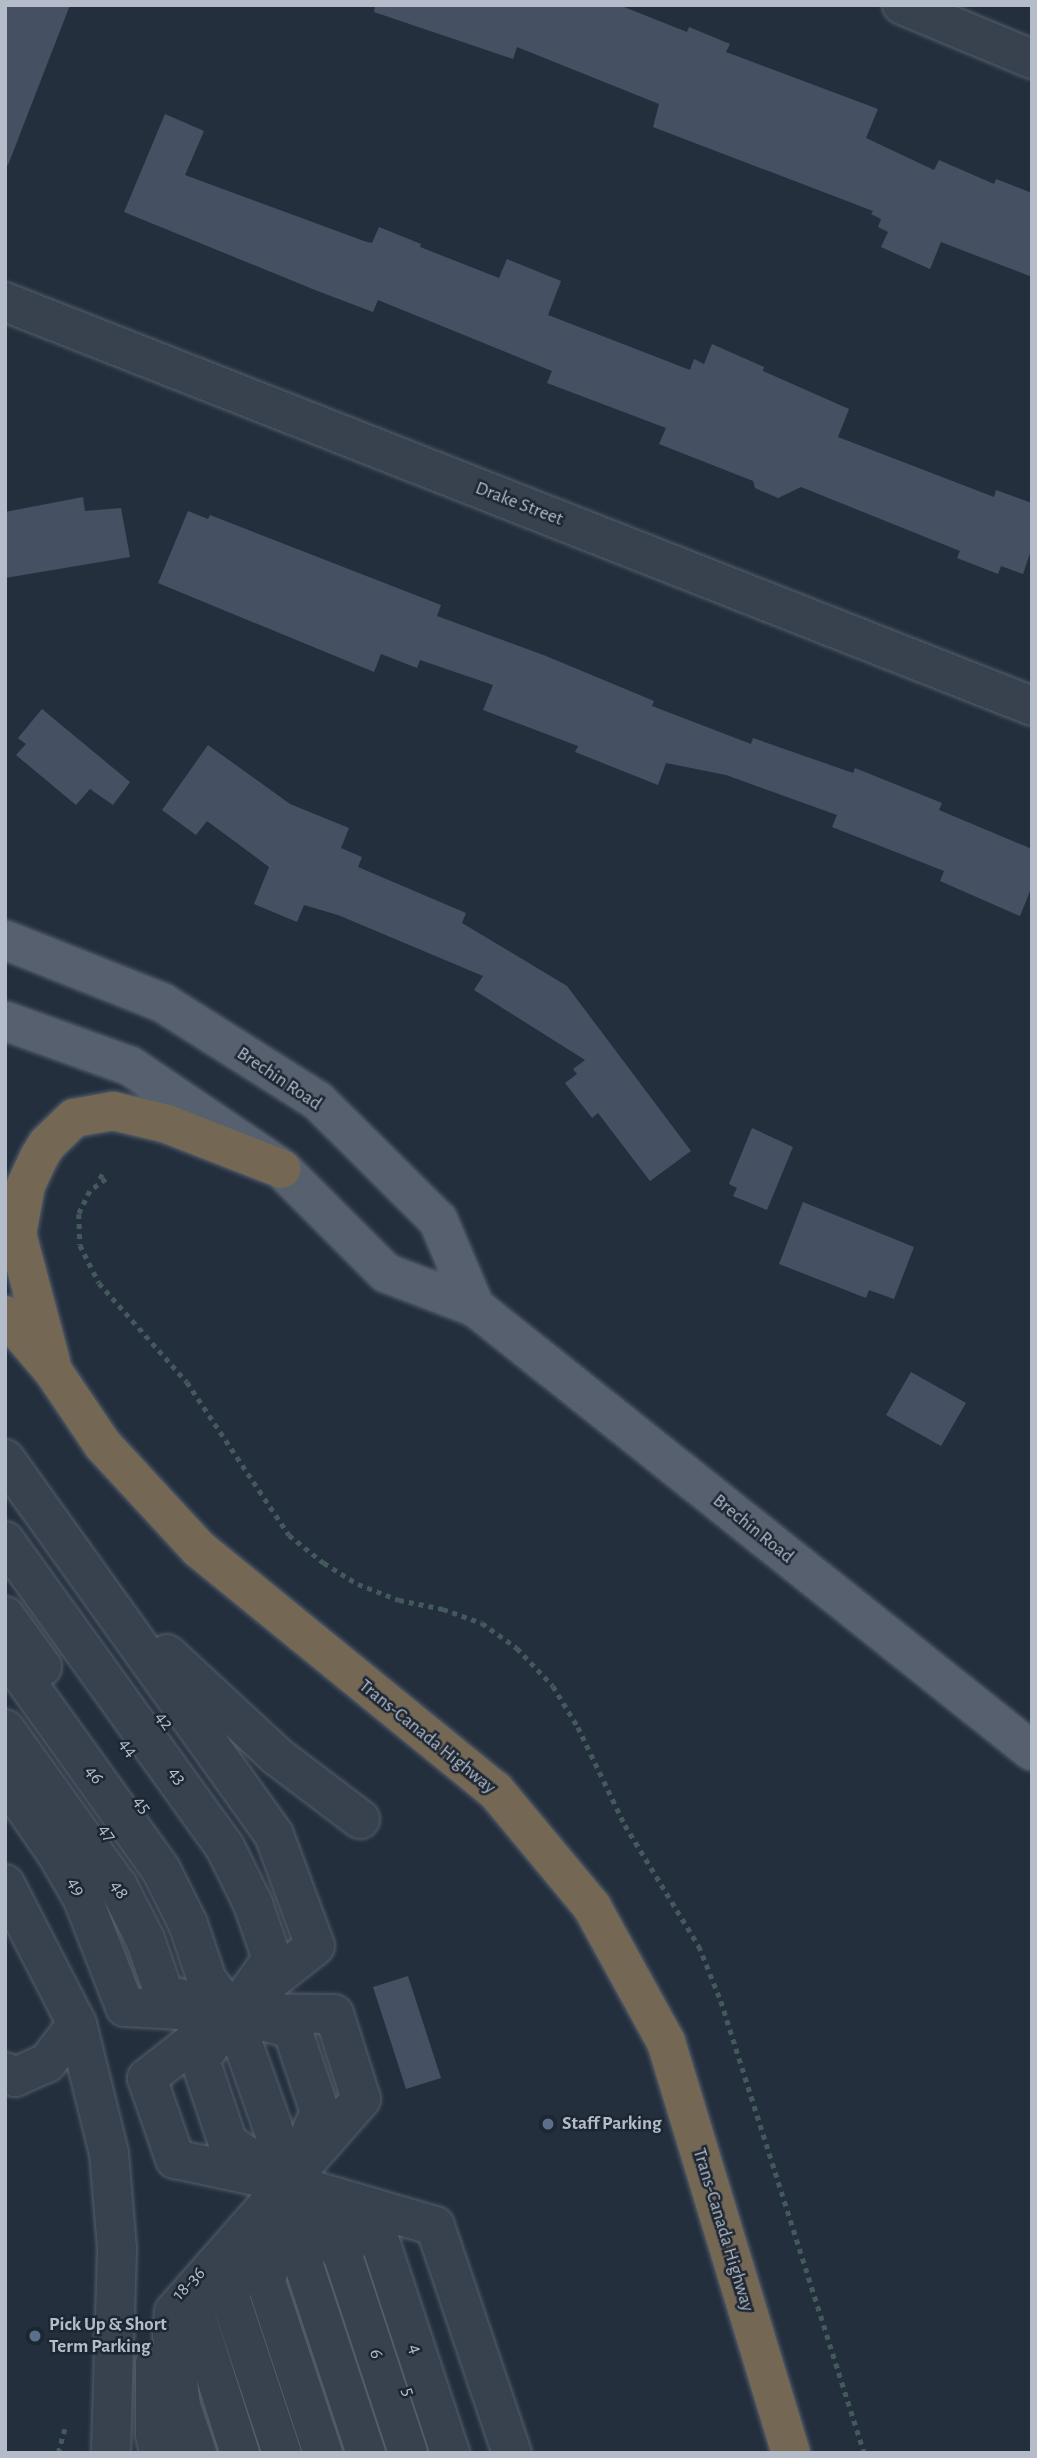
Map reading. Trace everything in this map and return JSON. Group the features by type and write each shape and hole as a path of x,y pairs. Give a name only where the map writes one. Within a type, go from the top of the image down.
{"highway":[{"path":"53,1371 17,1234 26,1185 39,1157 47,1144 74,1118 113,1111 140,1117 167,1124 282,1169"},
{"path":"5,1315 53,1371"},
{"name":"Trans-Canada Highway","path":"53,1371 103,1445 199,1549 495,1790 592,1907 666,2042 788,2450"}],"main road":[{"name":"Brechin Road","path":"5,940 163,1003 318,1101 438,1220 475,1307"},
{"name":"Brechin Road","path":"5,1021 130,1066 282,1169 386,1273 475,1307 1032,1751"}],"street":[{"path":"902,5 1032,59"},
{"name":"Drake Street","path":"5,302 1032,706"},
{"path":"5,1459 274,1835 315,1946 147,2078 174,2159 288,2183 435,2226 494,2453"},
{"name":"42","path":"5,1505 249,1838 229,1973"},
{"name":"43","path":"5,1541 225,1847 253,1903 229,1973"},
{"name":"44","path":"5,1578 204,1855 231,1910 229,1973"},
{"path":"93,1581 278,1757 360,1819"},
{"name":"45","path":"5,1616 183,1862 210,1918 229,1973"},
{"name":"46","path":"5,1652 161,1870 188,1924 229,1973"},
{"name":"47","path":"5,1690 139,1878 167,1931 229,1973"},
{"name":"48","path":"5,1729 118,1886 145,1939 229,1973"},
{"name":"49","path":"5,1779 57,1854 83,1899 125,2007 232,2013"},
{"path":"5,1884 77,2024 103,2119 114,2196 117,2249 111,2453"},
{"path":"229,1973 232,2013"},
{"path":"229,1973 232,2013 270,2116 288,2183 282,2453"},
{"path":"197,2453 180,2406 172,2334 174,2312 361,2099 334,2014 232,2013"},
{"path":"5,2072 15,2077 47,2063 77,2024"},
{"path":"288,2183 400,2238 471,2453"},
{"path":"288,2183 286,2277 303,2453"},
{"path":"261,2453 286,2277 288,2183"},
{"path":"218,2453 179,2331 183,2309 288,2183"},
{"path":"177,2453 171,2430 163,2336 165,2315 288,2183"},
{"name":"18-36","path":"159,2453 155,2434 156,2318 288,2183"},
{"path":"240,2453 286,2277"},
{"path":"286,2277 323,2453"},
{"path":"286,2277 344,2453"},
{"path":"286,2277 366,2453"},
{"path":"286,2277 386,2453"},
{"name":"6","path":"286,2277 408,2453"},
{"name":"5","path":"286,2277 428,2453"},
{"name":"4","path":"286,2277 450,2453"},
{"path":"458,2318 512,2453"}],"path":[{"path":"58,2453 68,2416"}],"building":[{"path":"5,5 70,5 8,165 5,164"},
{"path":"375,5 619,5 687,32 689,27 730,44 726,52 878,109 866,138 934,170 939,160 994,184 996,179 1032,193 1032,277 941,242 930,269 881,247 888,232 878,227 881,219 871,214 873,211 653,127 659,104 517,47 513,59 374,12"},
{"path":"165,114 204,131 185,175 364,241 372,243 379,227 421,244 420,247 499,278 507,259 561,281 548,315 690,370 694,359 704,364 712,344 764,367 763,371 849,409 838,437 994,497 996,490 1032,503 1032,547 1023,574 1001,566 998,574 957,558 960,551 801,487 778,498 755,488 753,481 659,444 666,428 547,383 552,371 378,300 373,312 124,212"},
{"path":"83,497 85,511 121,508 130,557 5,578 5,512"},
{"path":"188,511 208,519 210,515 441,605 437,616 546,656 654,701 652,706 751,744 753,738 853,773 855,768 942,803 939,810 1032,849 1032,886 1020,916 940,881 944,871 832,827 837,815 726,775 666,763 658,785 575,752 578,746 483,710 493,685 420,660 417,668 381,654 374,672 158,583"},
{"path":"42,709 130,782 113,805 90,789 76,805 16,755 26,744 18,738"},
{"path":"208,745 290,804 349,828 341,848 362,857 358,867 466,913 462,923 567,986 691,1151 650,1181 598,1113 592,1118 565,1083 577,1074 573,1069 585,1060 474,990 483,976 338,915 304,905 297,922 254,904 269,867 207,821 196,835 162,810"},
{"path":"752,1128 793,1147 767,1210 733,1196 737,1188 729,1184"},
{"path":"803,1202 914,1247 894,1299 869,1290 866,1298 779,1264"},
{"path":"911,1372 966,1403 941,1446 886,1415"},
{"path":"408,1976 441,2078 406,2089 373,1987"}],"place":[{"name":"Staff Parking","path":"548,2124"},
{"name":"Pick Up & Short Term Parking","path":"35,2336"}]}
